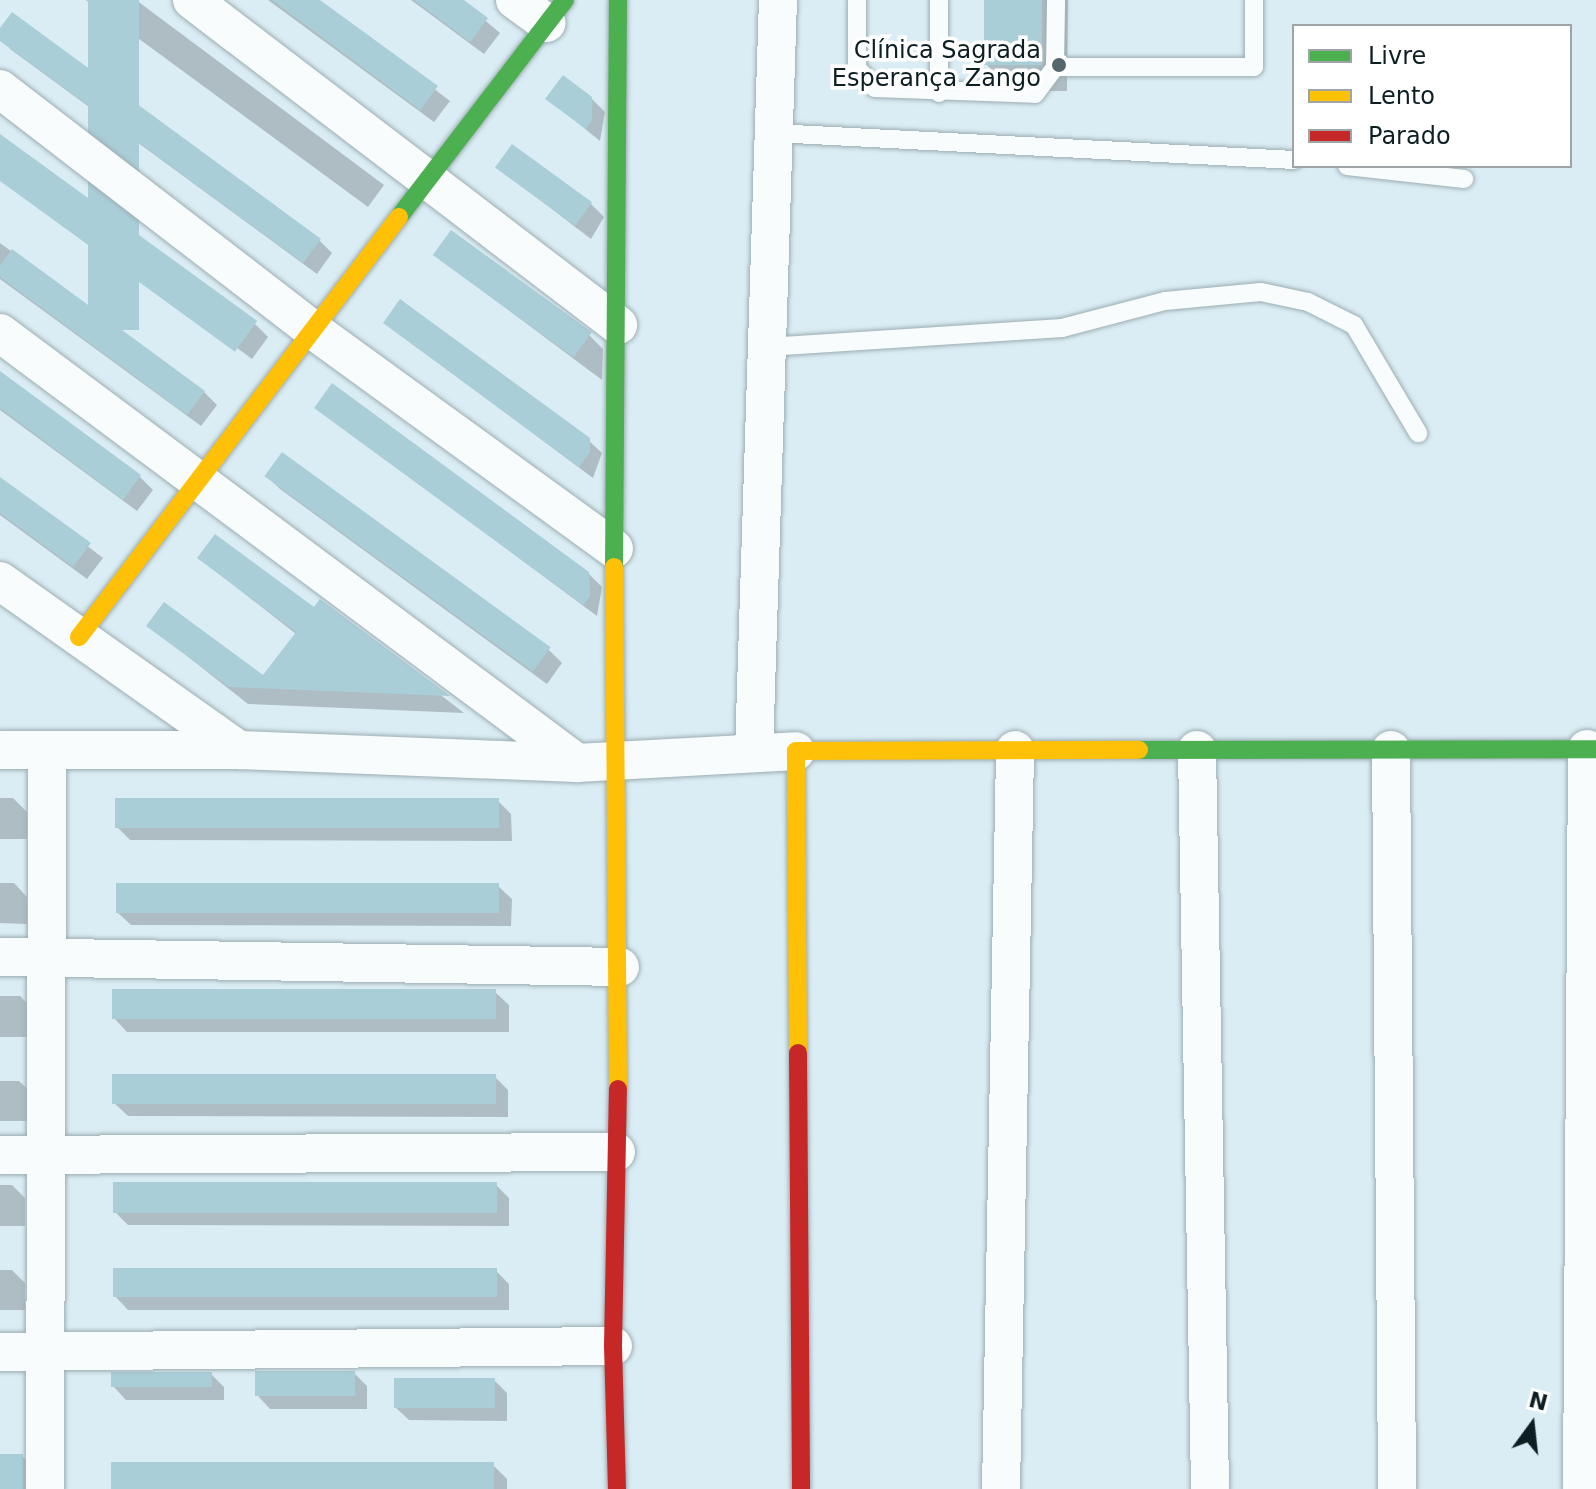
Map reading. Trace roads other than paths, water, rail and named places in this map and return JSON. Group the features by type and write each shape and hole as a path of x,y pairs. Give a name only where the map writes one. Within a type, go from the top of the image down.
{"street":[{"path":"192,0 618,325"},
{"path":"79,637 556,12 515,0"},
{"path":"617,1489 613,1346 620,967 614,549 618,0"},
{"path":"754,751 778,0"},
{"path":"0,89 313,330 614,549"},
{"path":"0,333 577,763"},
{"path":"0,581 239,750"},
{"path":"0,750 239,750 577,763 754,751 1592,749 1582,1489 1596,1486"},
{"path":"45,1489 43,1352 49,957 47,750"},
{"path":"1001,1489 1015,750"},
{"path":"1197,750 1210,1489"},
{"path":"1391,750 1397,1489"},
{"path":"796,751 801,1489"},
{"path":"0,957 620,967"},
{"path":"0,1155 616,1152"},
{"path":"0,1352 613,1346"}],"lane":[{"path":"857,0 857,68 863,79 887,92 1035,94 1055,67 1056,0"},
{"path":"939,0 939,93"},
{"path":"1055,67 1254,67 1254,0"},
{"path":"774,133 1292,160"},
{"path":"1365,168 1464,179"},
{"path":"767,347 1062,328 1165,301 1261,292 1308,302 1354,325 1418,433"}],"place":[{"name":"Clínica Sagrada Esperança Zango","path":"1059,65"}]}
